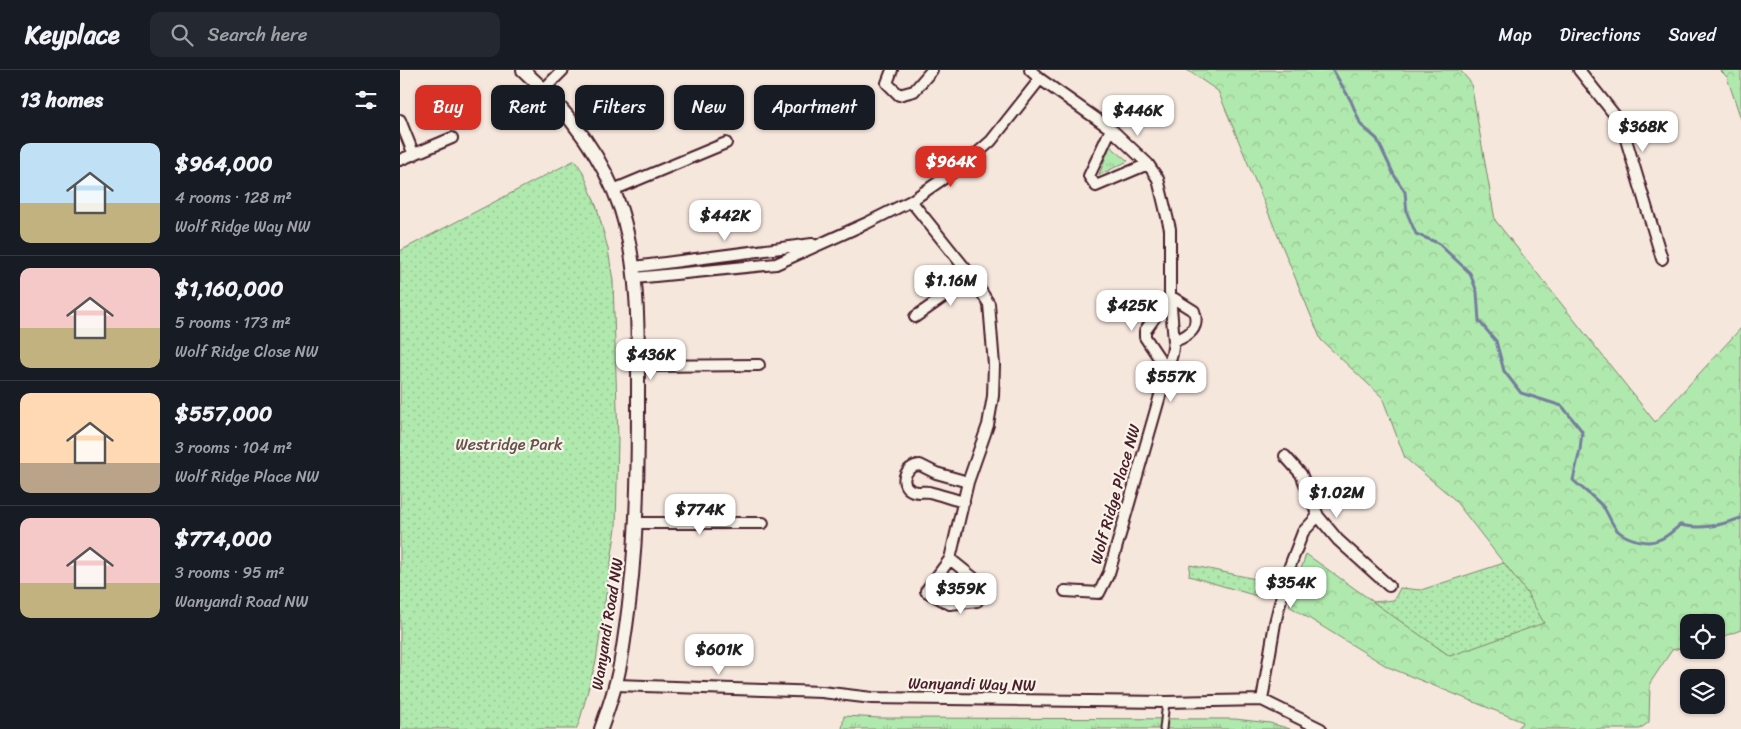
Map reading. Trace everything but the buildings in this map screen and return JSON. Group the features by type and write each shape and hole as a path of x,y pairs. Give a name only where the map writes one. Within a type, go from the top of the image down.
{"street":[{"name":"Wanyandi Road NW","path":"523,70 540,85"},
{"path":"548,85 563,70"},
{"path":"892,70 887,83 899,95 914,91 932,70"},
{"name":"Wolf Ridge Place NW","path":"1030,70 1111,129 1148,164 1158,179 1170,229 1170,296 1174,341 1109,573 1099,593 1065,591"},
{"path":"1579,70 1622,123 1662,259"},
{"path":"634,272 776,264 867,223 910,201 966,163 991,141 1040,79"},
{"name":"Wanyandi Road NW","path":"565,114 581,133 597,158 613,190 628,238 634,272 638,366 637,524 632,583 616,685 600,729"},
{"path":"400,120 414,155"},
{"path":"1111,129 1089,176 1096,186 1148,164"},
{"path":"400,160 452,138"},
{"path":"613,190 726,143"},
{"path":"910,201 972,276 989,304 994,381 988,426 968,482 950,559 926,590 950,604 977,601 981,584 950,559"},
{"path":"634,272 820,243"},
{"path":"915,317 972,276"},
{"path":"1167,370 1145,337 1145,331 1170,296 1194,311 1196,320 1195,328 1191,333 1184,338 1174,341"},
{"path":"638,366 759,365"},
{"path":"1285,456 1301,474 1318,516 1338,540 1389,586"},
{"path":"964,502 932,493 914,492 907,486 904,477 908,469 920,465 936,474 968,482"},
{"path":"1262,700 1274,623 1288,571 1303,532 1318,516"},
{"path":"637,524 764,522"},
{"name":"Wanyandi Way NW","path":"616,685 822,692 872,698 1166,702 1262,700 1321,729"}],"lane":[{"path":"1163,729 1166,702"}],"green space":[{"path":"1187,70 1460,70 1471,83 1495,220 1655,422 1741,328 1741,630 1725,636 1725,614 1680,614 1680,648 1672,650 1650,683 1649,722 1640,729 1517,729 1523,722 1388,667 1289,606 1306,554 1450,656 1527,593 1453,498 1405,458 1382,397 1321,340 1218,91"},
{"path":"1720,70 1741,70 1741,119 1727,77"},
{"path":"1110,146 1128,161 1099,175"},
{"name":"Westridge Park","path":"575,160 583,172 597,208 608,249 613,281 618,439 616,528 596,661 579,723 576,729 400,729 400,251"},
{"path":"1504,563 1527,593 1544,623 1450,656 1373,602 1394,600 1400,588 1421,590"},
{"path":"1190,565 1265,581 1260,597 1189,576"},
{"path":"950,574 975,589 937,590"},
{"path":"844,716 880,718 1235,719 1270,723 1290,729 842,729"}],"waterway":[{"path":"1333,70 1351,101 1361,125 1377,139 1394,175 1405,192 1407,213 1416,234 1438,243 1470,273 1477,292 1479,321 1496,341 1504,371 1521,393 1562,406 1582,431 1573,480 1597,500 1616,529 1632,539 1648,542 1664,538 1680,525 1711,526 1741,518"}]}
